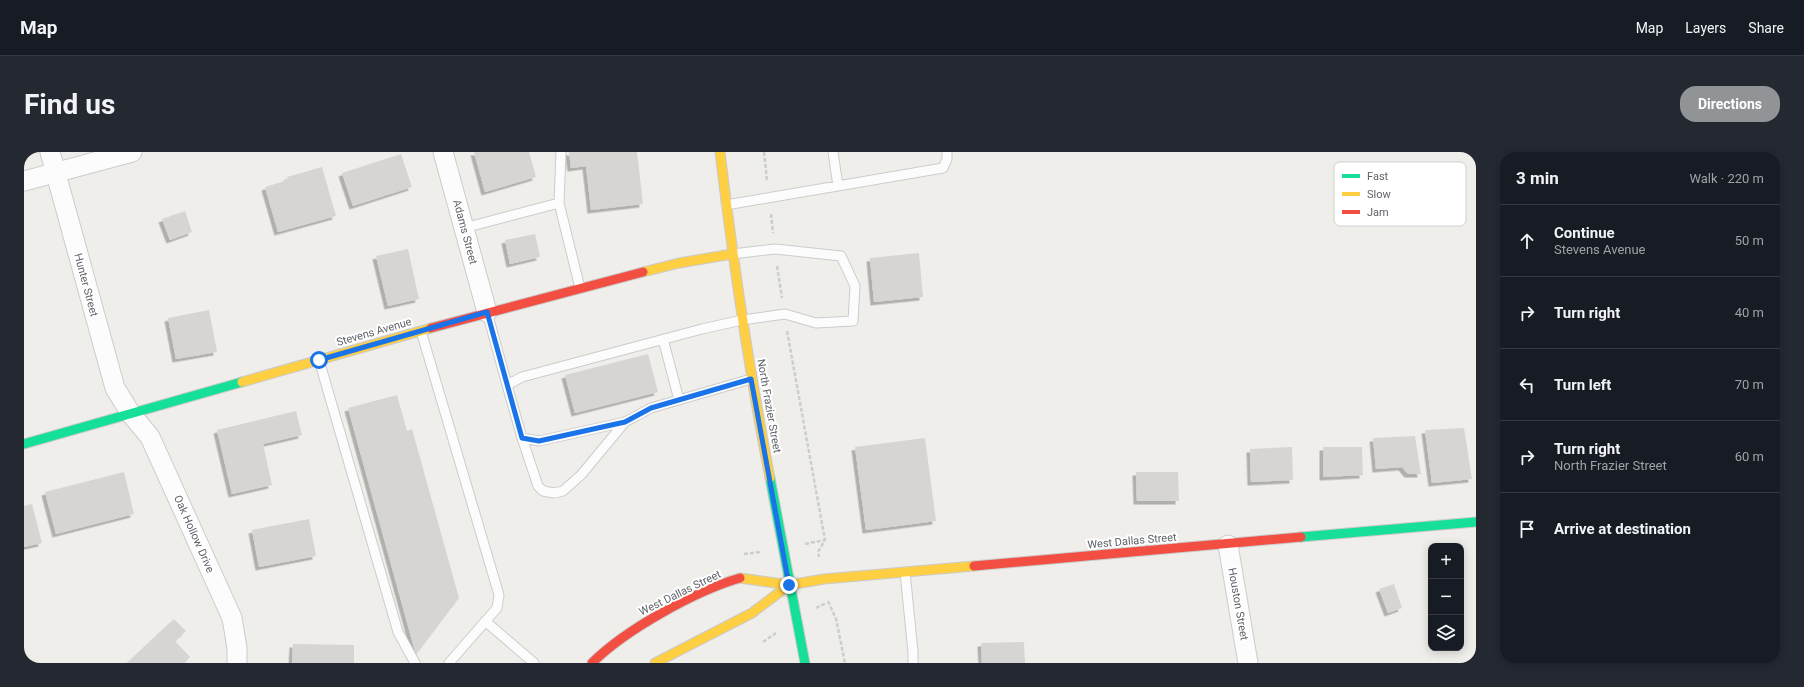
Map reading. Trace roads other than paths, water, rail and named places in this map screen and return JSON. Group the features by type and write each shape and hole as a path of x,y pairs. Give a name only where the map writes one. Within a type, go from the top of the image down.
{"street":[{"name":"Hunter Street","path":"50,152 115,388 130,414"},
{"path":"24,181 132,152"},
{"name":"Adams Street","path":"443,152 487,312"},
{"name":"North Frazier Street","path":"720,152 732,254 751,379 805,663"},
{"name":"Stevens Avenue","path":"24,444 487,312 679,263 732,254"},
{"name":"Oak Hollow Drive","path":"130,414 150,437 232,618 237,648 237,663"},
{"name":"West Dallas Street","path":"592,663 603,652 644,623 701,593 739,578 789,585 824,579 1228,545 1476,522"},
{"name":"Houston Street","path":"1228,545 1248,663"},
{"name":"West Dallas Street","path":"655,663 752,612 789,585"}],"lane":[{"path":"561,152 559,203 580,288"},
{"path":"833,152 838,186"},
{"path":"726,205 942,168 947,159 947,152"},
{"path":"464,228 559,203"},
{"path":"507,385 522,377 663,339 742,320 785,314 816,323 853,321 855,286 841,256 775,249 732,254"},
{"path":"487,312 522,438 538,486 543,491 554,493 563,491 581,475 625,422"},
{"path":"421,331 499,595 497,608 449,663"},
{"path":"663,339 679,400"},
{"path":"319,360 398,632 416,663"},
{"path":"522,438 539,441 625,422 651,408 751,379"},
{"path":"905,572 913,663"},
{"path":"485,621 534,663"}]}
